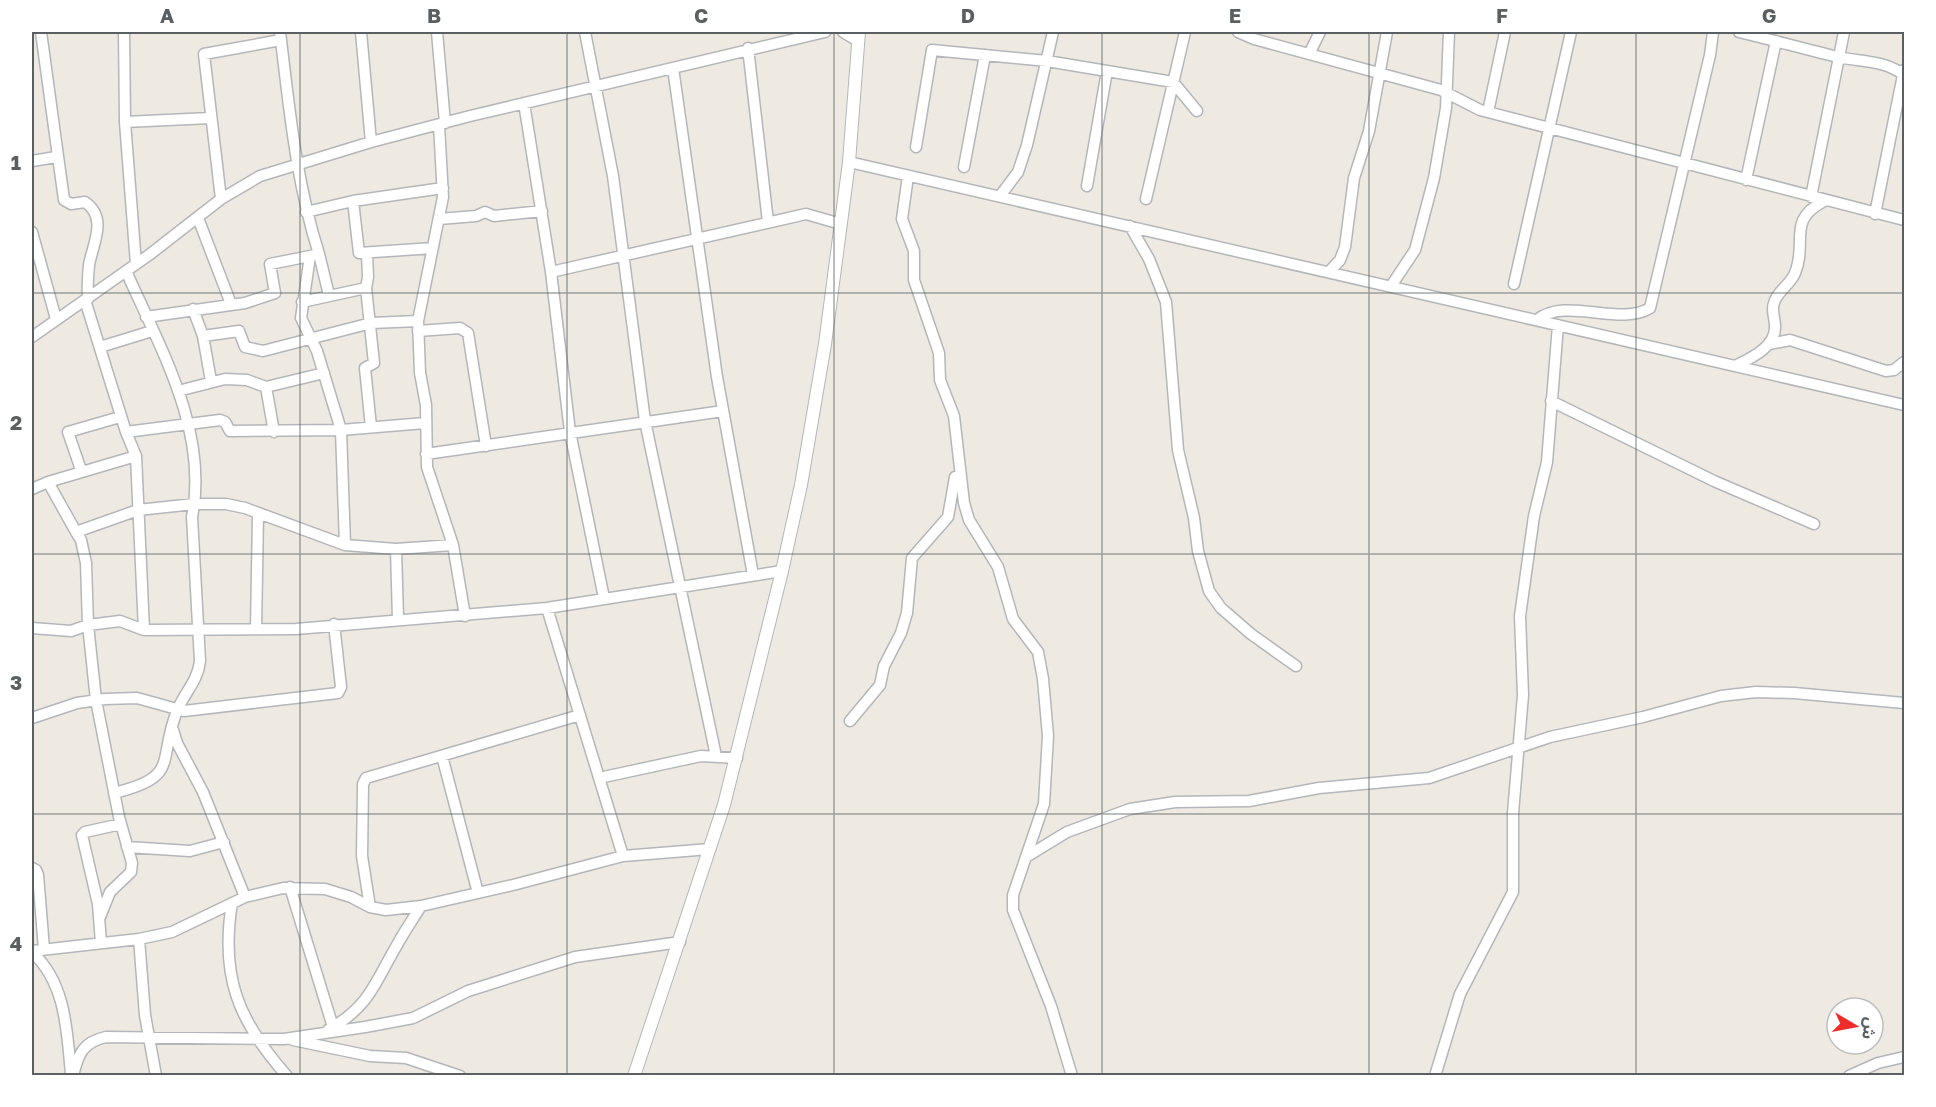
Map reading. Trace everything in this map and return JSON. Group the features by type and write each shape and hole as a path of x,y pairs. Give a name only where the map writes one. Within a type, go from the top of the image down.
{"street":[{"path":"41,32 56,157 64,200 71,204 85,202 92,208 97,220 98,231 90,263 86,299 120,417 136,456 144,630"},
{"path":"124,32 125,122 136,264"},
{"path":"360,32 371,142"},
{"path":"437,32 443,188 434,248 418,326 426,454 436,502 453,545 465,616"},
{"path":"585,32 613,176 645,421 716,756"},
{"path":"32,337 136,264 221,199 260,176 371,142 524,103 748,48 825,32"},
{"path":"634,1076 680,942 737,758 782,572 815,408 849,162 858,36 843,32"},
{"path":"1000,196 1018,172 1027,145 1053,32"},
{"path":"1146,199 1185,32"},
{"path":"1238,32 1255,35 1310,54 1448,93 1467,105 1488,112 1824,201 1905,220"},
{"path":"1310,54 1320,32"},
{"path":"1329,272 1340,260 1345,247 1352,188 1369,131 1388,32"},
{"path":"1391,286 1412,257 1434,178 1448,93 1449,32"},
{"path":"1488,112 1505,32"},
{"path":"1514,284 1571,32"},
{"path":"1537,320 1542,316 1563,312 1634,314 1650,308 1710,56 1713,32"},
{"path":"1739,32 1839,57 1873,61 1904,73 1875,214"},
{"path":"1811,197 1844,32"},
{"path":"221,199 204,54 281,36 306,212 314,255 329,295"},
{"path":"1746,180 1776,40"},
{"path":"748,48 768,222"},
{"path":"916,147 933,50 1047,61 1173,82 1197,111"},
{"path":"964,167 985,55"},
{"path":"673,68 723,411 753,575"},
{"path":"1087,186 1107,71"},
{"path":"524,103 551,272 570,432 604,598"},
{"path":"125,122 210,118"},
{"path":"32,161 56,157"},
{"path":"849,162 1905,405"},
{"path":"908,176 902,219 914,251 914,280 939,353 940,380 954,416 958,462 969,520 998,567 1013,619 1035,645 1041,665 1048,736 1044,804 1013,895 1013,910 1051,1006 1072,1076"},
{"path":"306,212 353,201 443,188"},
{"path":"353,201 359,253 434,248"},
{"path":"1769,344 1775,333 1774,300 1792,279 1797,269 1801,220 1809,209 1824,201"},
{"path":"439,219 476,216 485,212 494,216 542,212"},
{"path":"551,272 623,253 698,240 806,214 841,224"},
{"path":"198,218 231,304"},
{"path":"1130,226 1149,259 1166,302 1178,450 1209,591 1221,608 1251,634 1296,666"},
{"path":"32,232 56,319"},
{"path":"367,254 366,288 374,363 365,368 371,427"},
{"path":"314,255 302,302 301,318 324,373 341,430 345,545"},
{"path":"146,317 246,303 275,293 269,266 271,263 314,255"},
{"path":"114,793 149,781 159,774 167,756 177,711 197,676 200,630 192,517 194,504 190,423 126,271"},
{"path":"302,302 366,288"},
{"path":"193,309 202,336 211,381"},
{"path":"202,336 238,330 245,346 259,351 371,323 460,328 467,332 486,446"},
{"path":"1435,1076 1460,994 1513,892 1513,813 1523,695 1520,616 1534,516 1547,462 1558,325"},
{"path":"100,347 152,331"},
{"path":"1735,366 1769,344 1790,340 1886,371 1894,370 1905,362"},
{"path":"178,391 211,381 237,379 266,387 324,373"},
{"path":"266,387 274,432"},
{"path":"1551,401 1714,482 1814,524"},
{"path":"426,454 723,411"},
{"path":"81,470 68,432 120,417"},
{"path":"126,432 190,423 224,421 230,431 274,432 341,430 425,423"},
{"path":"32,489 81,470 136,456"},
{"path":"850,721 880,686 883,669 901,633 907,613 912,558 948,517 958,462"},
{"path":"48,482 81,540 86,563 88,625 96,700 114,793 132,863 131,872 110,892 100,917"},
{"path":"76,532 138,510 194,504 236,505 258,515 345,545 396,549 453,545"},
{"path":"256,629 258,515"},
{"path":"396,549 398,620"},
{"path":"32,628 71,631 88,625 120,621 144,630 256,629 465,616 547,608 782,572"},
{"path":"547,608 623,856"},
{"path":"32,718 96,700 137,698 177,711 340,692 334,624"},
{"path":"1026,857 1067,832 1097,819 1147,805 1175,802 1249,801 1319,788 1415,780 1444,774 1550,737 1643,717 1721,696 1756,692 1794,693 1905,703"},
{"path":"370,907 362,856 363,784 370,775 580,715"},
{"path":"172,728 177,743 203,792 245,897"},
{"path":"442,756 478,893"},
{"path":"598,778 701,756 737,758"},
{"path":"101,943 100,917 82,835 85,832 121,824"},
{"path":"127,847 190,851 224,842"},
{"path":"32,952 139,939 172,932 245,897 290,887 338,892 370,907 386,910 421,906 623,856 710,849"},
{"path":"32,868 38,875 44,950"},
{"path":"290,887 328,1030"},
{"path":"232,903 227,929 230,977 238,1006 256,1037 287,1076"},
{"path":"328,1030 349,1018 376,986 396,946 421,906"},
{"path":"139,939 149,1036 156,1076"},
{"path":"284,1039 328,1030 413,1018 468,991 575,957 680,942"},
{"path":"32,952 40,960 57,990 66,1018 72,1076"},
{"path":"72,1076 81,1050 90,1041 114,1035 284,1039 370,1056 406,1058 460,1076"},
{"path":"1849,1076 1878,1063 1905,1057"}]}
